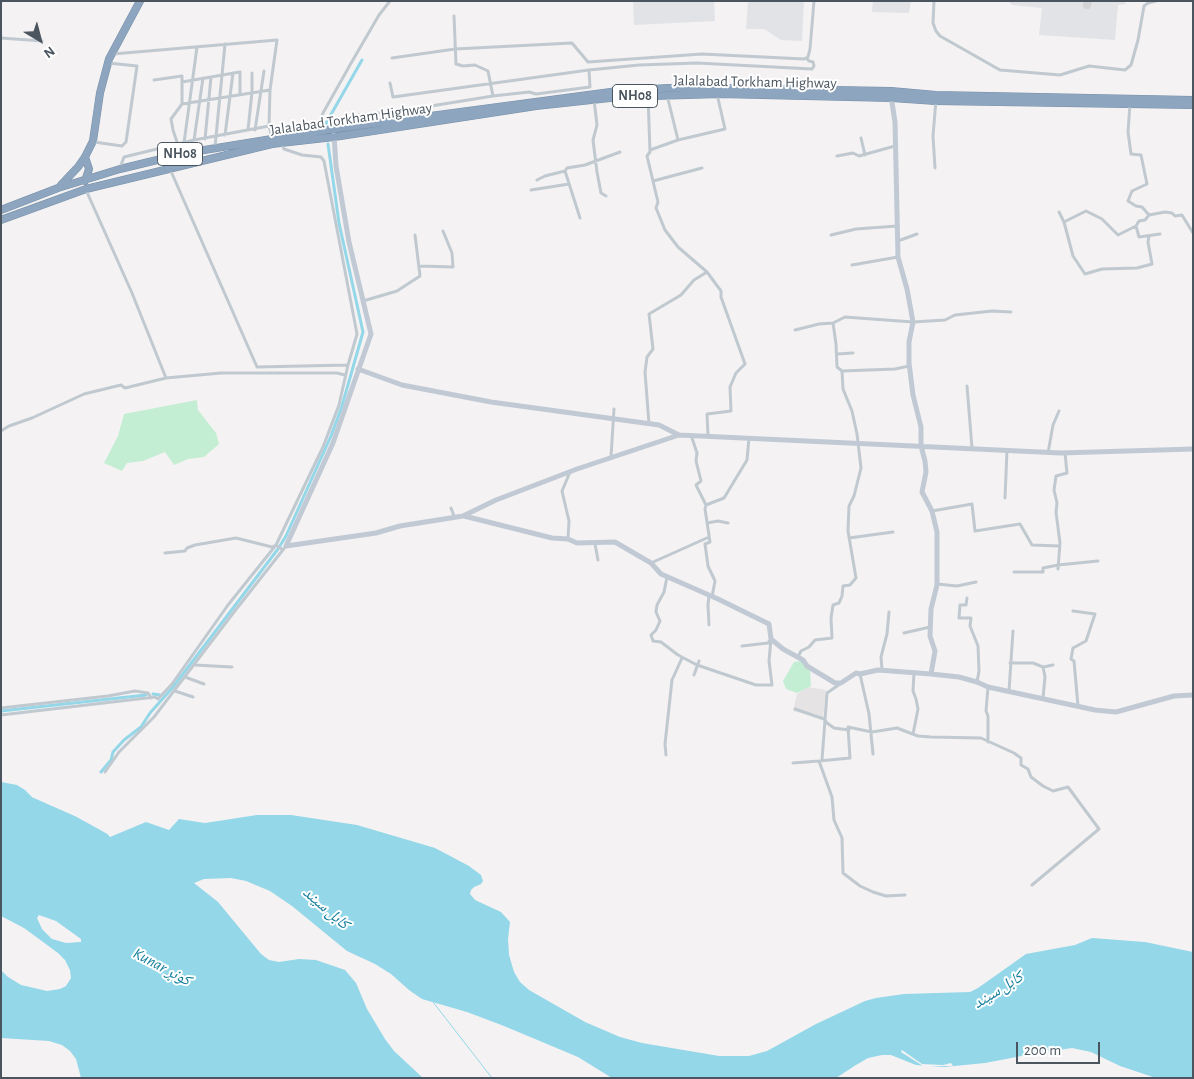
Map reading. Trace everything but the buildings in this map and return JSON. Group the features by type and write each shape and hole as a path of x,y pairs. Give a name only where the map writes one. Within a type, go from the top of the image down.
{"highway":[{"path":"58,188 68,180 85,157 93,142 100,92 108,63 140,1"},
{"name":"NH08","path":"1,210 58,188 120,169 181,154 216,147 277,140 316,132 335,132 346,128 536,101 628,90 718,88 891,95"},
{"name":"Jalalabad Torkham Highway","path":"86,189 277,140 527,108 648,95 891,95 936,98 1130,101 1193,105"},
{"name":"NH08","path":"1130,101 1193,100"},
{"path":"85,157 89,169 85,180 86,189"},
{"name":"NH08","path":"1,220 86,189"}],"street":[{"path":"316,132 323,113 350,65 379,15 390,1"},
{"path":"806,58 810,50 814,1"},
{"path":"934,1 933,23 940,36 1000,70 1060,75 1089,66 1126,70 1131,65 1144,6 1156,1"},
{"path":"454,16 456,64 463,66 475,65 488,71 493,96"},
{"path":"1,38 42,41"},
{"path":"1,715 150,698 158,699 172,684 228,606 276,545 323,447 339,405 345,375 357,334 324,161 320,157 302,155 284,149 269,126 270,90 277,40 111,55"},
{"path":"390,83 393,97 639,65 698,63 812,69 814,66 813,62 806,58 793,60 702,54 588,62 572,42 456,49 392,58"},
{"path":"216,147 225,44"},
{"path":"184,143 196,47"},
{"path":"93,142 122,146 126,142 136,66 108,63"},
{"path":"105,772 119,752 154,717 175,691 285,548 333,443 371,334 348,242 336,166 336,126 342,120 359,116 493,96 529,92 536,94 590,86 589,70"},
{"path":"255,130 264,71"},
{"path":"182,82 240,72 240,94"},
{"path":"248,130 252,73"},
{"path":"225,135 233,74"},
{"path":"154,80 182,76 182,104 171,119 172,130 181,154 182,165"},
{"path":"205,139 211,77"},
{"path":"194,140 203,78"},
{"path":"182,104 270,90"},
{"path":"667,94 678,140"},
{"path":"650,150 678,140 725,129 717,94"},
{"path":"648,95 650,150 647,156 658,202 656,208 665,230 678,247 707,272 721,291 721,297 746,364 736,373 730,387 731,410 707,414 708,436"},
{"path":"891,95 895,122 898,257 907,289 913,322 909,342 910,366 913,395 920,427 921,446 926,461 922,492 932,511 937,532 936,584 931,609 930,636 935,651 931,674"},
{"path":"935,168 933,136 936,98"},
{"path":"594,100 597,125 593,140 601,193 606,196"},
{"path":"1130,101 1128,132 1131,154 1141,155 1147,184 1132,191 1128,201 1142,207 1149,215"},
{"path":"120,169 124,157 194,140 269,126"},
{"path":"861,138 865,155"},
{"path":"837,156 853,153 858,156 865,155 895,146"},
{"path":"537,180 545,176 565,172 566,168 575,168 620,152"},
{"path":"170,168 257,367 348,365"},
{"path":"653,181 702,168"},
{"path":"565,172 580,218"},
{"path":"531,190 569,184"},
{"path":"86,189 132,293 166,378"},
{"path":"1064,222 1086,211 1102,218 1118,235 1136,226 1139,221 1145,220 1149,215 1165,212 1172,213 1175,216 1182,215 1193,233"},
{"path":"1059,212 1064,222 1073,256 1085,274 1102,269 1137,268 1152,264 1148,242 1149,236"},
{"path":"830,236 856,229 897,226"},
{"path":"1136,226 1139,237 1160,234"},
{"path":"420,266 453,267 452,253 443,231"},
{"path":"362,301 396,290 420,276 415,234"},
{"path":"898,241 917,234"},
{"path":"852,265 898,257"},
{"path":"649,424 645,372 647,357 653,349 648,314 681,295 694,280 707,272"},
{"path":"794,330 834,323 845,317 913,322 945,320 955,314 992,310 1011,312"},
{"path":"834,323 837,367 842,371 910,366"},
{"path":"837,354 854,354"},
{"path":"358,370 402,385 490,402 659,425 679,435"},
{"path":"798,657 801,651 809,647 815,640 832,638 831,618 833,605 839,603 843,586 850,585 856,578 849,538 849,506 854,496 861,468 852,411 843,389 842,371"},
{"path":"1,431 84,394 122,386 125,388 166,378 221,373 337,373 345,375"},
{"path":"967,386 972,449"},
{"path":"611,458 614,409"},
{"path":"1048,453 1053,425 1059,411"},
{"path":"463,516 496,500 570,472 679,435 1048,453 1193,449"},
{"path":"690,435 697,453 696,461 701,481 696,485 706,505 710,542 705,544 708,566 715,581 708,605 709,624"},
{"path":"706,505 724,498 747,460 749,437"},
{"path":"1005,498 1007,450"},
{"path":"1058,567 1057,503 1054,490 1056,476 1067,472 1065,453"},
{"path":"568,539 568,521 562,492 570,472"},
{"path":"932,511 972,504 975,531 1020,524 1032,545 1059,546"},
{"path":"451,508 454,516"},
{"path":"166,553 185,551 187,548 195,545 236,538 255,541 272,547 276,545 285,548 376,533 400,526 454,516 463,516 552,538 568,539 577,543 615,542 651,563 661,574 769,624 771,639 769,661 772,685 756,685 682,658 662,642 653,641 651,635 656,630 660,621 656,612 657,605 664,592 667,577"},
{"path":"707,523 728,523"},
{"path":"849,538 893,532"},
{"path":"651,563 709,537"},
{"path":"595,544 598,560"},
{"path":"1014,572 1043,572 1043,568 1098,561"},
{"path":"936,584 957,586 976,582"},
{"path":"966,598 966,605 960,605 959,618 971,618 970,626 978,646 979,671 977,682"},
{"path":"882,671 881,657 890,612"},
{"path":"1074,612 1095,614 1086,641 1072,648 1071,659 1074,661 1078,706"},
{"path":"904,633 931,627"},
{"path":"1009,691 1013,631"},
{"path":"771,639 835,684 841,683"},
{"path":"742,646 768,642 771,639"},
{"path":"666,755 672,680 682,658"},
{"path":"694,675 698,663"},
{"path":"1010,663 1033,664 1043,667 1053,665"},
{"path":"194,665 232,667"},
{"path":"1043,667 1045,677 1043,698"},
{"path":"905,895 886,896 873,892 860,886 843,873 842,838 834,820 832,797 820,761 827,693 841,683 856,673 882,671 931,674 977,682 988,687 1095,710 1116,712 1174,696 1193,695"},
{"path":"913,734 918,709 913,690 914,673"},
{"path":"860,674 872,732 873,754"},
{"path":"185,677 204,684"},
{"path":"988,687 986,711 988,716 988,742"},
{"path":"1,708 108,696 135,691 148,693 150,698"},
{"path":"175,691 193,697"},
{"path":"795,709 824,719 827,724 834,728 849,730"},
{"path":"793,763 850,758 848,727 872,732 897,728 918,736 931,738 981,738 1014,753 1021,758 1021,765 1028,769 1031,777 1043,786 1053,790 1068,787 1099,829 1032,885"}],"shaded area":[{"path":"633,1 714,1 715,21 634,25"},
{"path":"748,1 804,1 802,41 781,40 764,29 746,29"},
{"path":"873,1 911,1 909,13 872,12"},
{"path":"1008,1 1125,1 1125,4 1118,5 1115,40 1039,35 1042,8 1012,5"},
{"path":"808,687 826,690 823,718 793,711 797,694"}],"green space":[{"path":"197,400 198,410 216,433 219,444 204,457 188,459 174,465 165,452 143,461 127,463 122,471 104,463 118,436 124,414"},
{"path":"801,661 810,669 811,686 797,693 786,689 783,681 794,662"}],"water":[{"path":"1,782 17,785 32,797 105,831 110,837 146,822 169,830 179,819 205,823 257,815 291,815 357,825 435,848 469,866 481,875 483,881 471,890 470,894 475,900 501,912 510,922 509,955 514,972 520,982 529,990 585,1022 620,1037 642,1043 719,1056 749,1056 767,1051 816,1024 865,1001 904,994 970,992 1026,954 1075,945 1092,938 1145,942 1193,952 1193,1078 1156,1078 1120,1066 1091,1052 1072,1048 985,1063 944,1067 916,1065 891,1055 882,1055 868,1058 836,1078 612,1078 578,1057 504,1026 467,1012 422,999 391,974 347,951 292,906 270,891 246,881 231,878 204,879 194,883 218,902 261,954 269,960 279,962 299,959 316,960 345,970 356,983 367,1009 385,1039 394,1051 423,1078 81,1078 76,1059 62,1045 49,1041 1,1038 1,970 21,985 47,991 66,986 71,978 70,970 65,960 58,953 24,928 1,916","holes":["39,915 56,921 81,939 81,942 66,943 52,939 42,929 37,918"]}],"pier":[{"path":"32,796 72,813 111,836 75,816"},
{"path":"902,1050 922,1064 943,1065 951,1063 953,1066 923,1066 901,1052"}],"waterway":[{"path":"325,125 362,60"},
{"path":"101,772 111,760 113,752 124,740 141,727 150,713 173,687 278,549 286,536 331,436 342,406 363,332 339,223 328,144"},
{"path":"153,694 160,695"},
{"path":"1,711 146,695"},
{"path":"433,1002 492,1078"}],"taxiway":[{"path":"1087,5 1088,1"}],"water label":[{"name":"کابل سيند","path":"326,908"},
{"name":"Kunar کونړ","path":"162,967"},
{"name":"کابل سيند","path":"998,990"}]}
